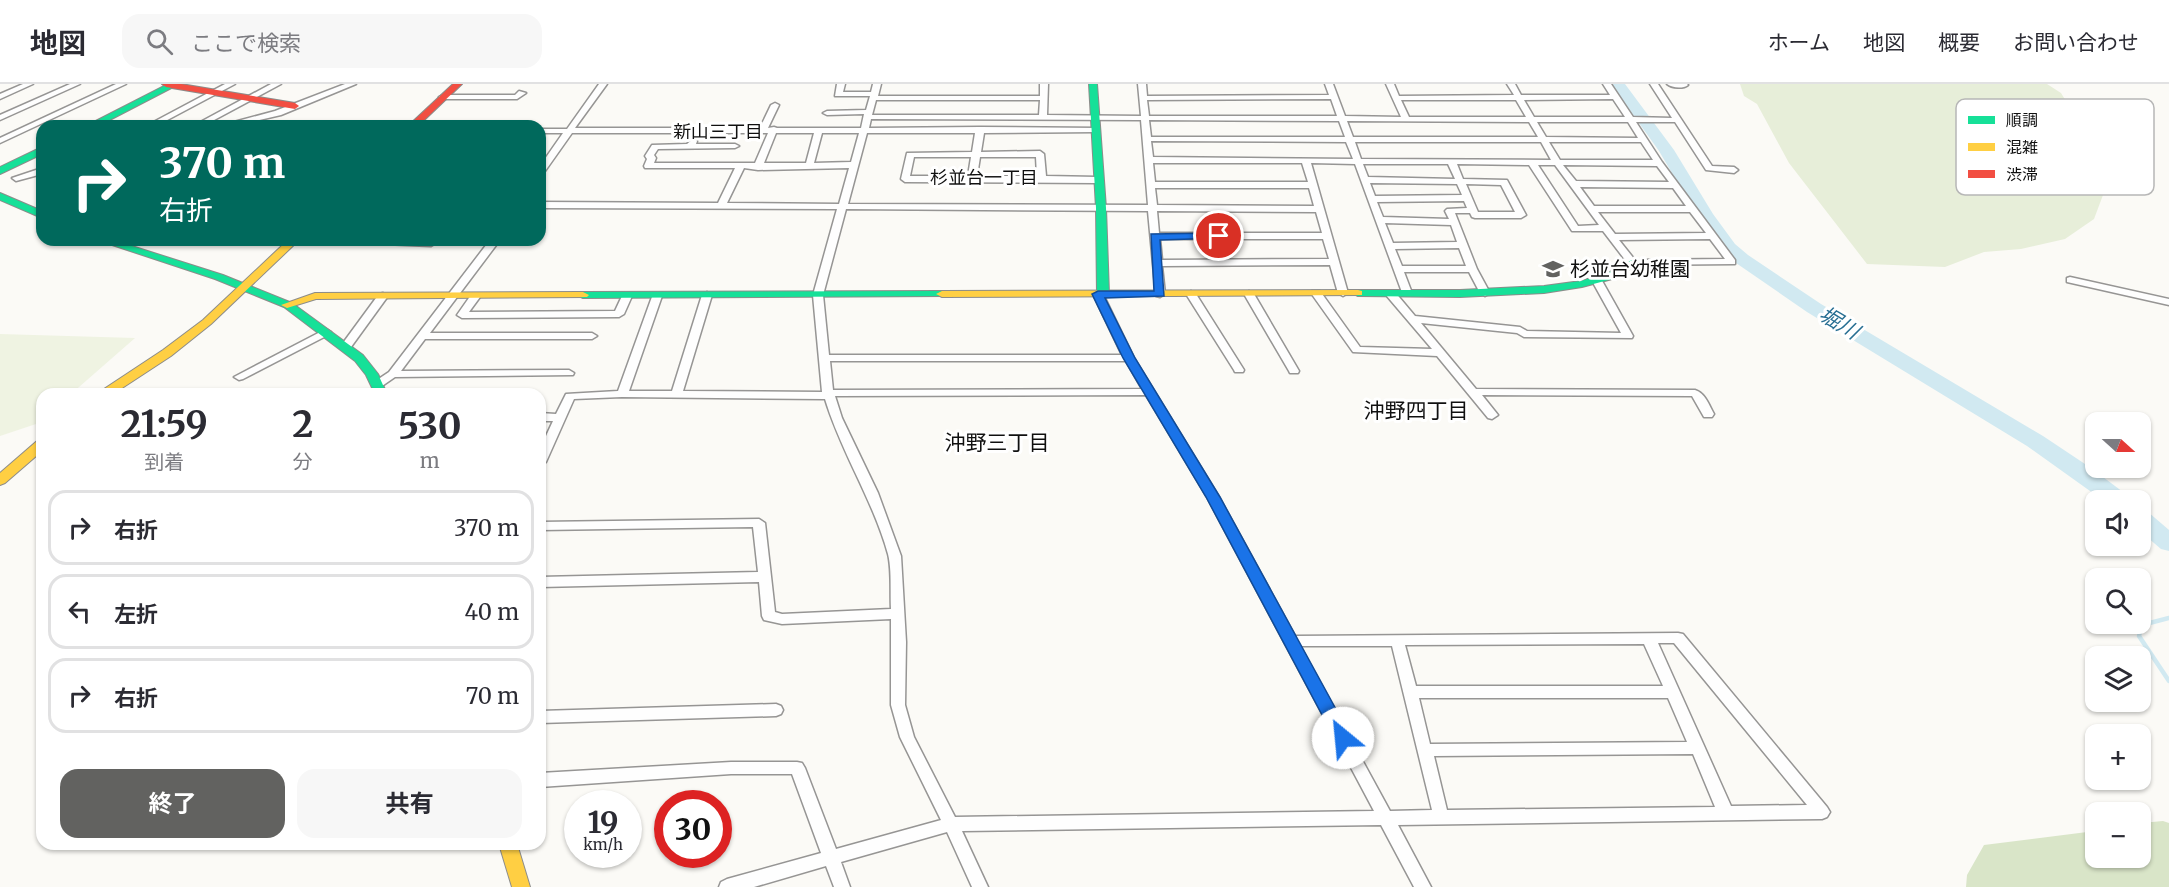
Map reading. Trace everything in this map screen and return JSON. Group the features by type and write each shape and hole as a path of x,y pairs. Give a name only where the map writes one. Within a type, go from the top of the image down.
{"street":[{"path":"0,97 29,84"},
{"path":"0,118 76,84"},
{"path":"45,120 122,84"},
{"path":"102,120 171,84 295,106"},
{"path":"162,120 231,84"},
{"path":"208,120 277,84"},
{"path":"249,120 270,115 352,84"},
{"path":"419,120 458,84"},
{"path":"546,163 603,84"},
{"path":"842,84 838,94 1044,98"},
{"path":"877,84 818,295 828,394 836,418 872,493 895,556 898,614 898,705 907,737 980,887"},
{"path":"1043,117 1044,84"},
{"path":"1093,84 1097,180 1101,208 1100,294 1129,358 1213,497 1423,887"},
{"path":"1142,84 1160,294"},
{"path":"1329,84 1407,293"},
{"path":"1390,84 1405,117"},
{"path":"1511,84 1556,161 1632,263"},
{"path":"1607,84 1674,185 1732,262 1632,263"},
{"path":"1654,84 1709,168 1734,170"},
{"path":"1671,84 1684,85"},
{"path":"321,85 334,89"},
{"path":"443,97 517,98 522,93"},
{"path":"1143,98 1334,97"},
{"path":"1396,98 1615,97"},
{"path":"764,129 775,105"},
{"path":"827,113 1043,117 1095,123"},
{"path":"546,131 980,129 1095,123 1145,117 1677,120"},
{"path":"0,141 36,124"},
{"path":"758,166 774,129"},
{"path":"809,166 819,129"},
{"path":"972,180 980,129"},
{"path":"690,146 699,130"},
{"path":"1147,139 1644,140"},
{"path":"735,146 655,147 648,156 652,158 648,166 854,165"},
{"path":"0,171 36,153"},
{"path":"1042,179 1040,154 975,154 910,155 905,179 1097,180"},
{"path":"1149,160 1659,163"},
{"path":"1306,160 1343,293"},
{"path":"1365,180 1460,180 1504,182 1521,215 1475,215 1460,180 1451,161"},
{"path":"1531,161 1575,229 1606,228"},
{"path":"722,205 740,167"},
{"path":"16,178 36,173"},
{"path":"1573,184 1674,185"},
{"path":"1151,185 1313,185"},
{"path":"0,196 36,212"},
{"path":"1372,199 1468,198"},
{"path":"546,205 843,204 849,207 1320,209"},
{"path":"1592,209 1692,208"},
{"path":"1473,210 1450,211 1472,269 1485,293"},
{"path":"1380,220 1454,222"},
{"path":"1155,236 1327,236"},
{"path":"1613,237 1712,236"},
{"path":"1389,246 1463,245"},
{"path":"120,246 244,287 287,305 346,345 365,363 379,388"},
{"path":"114,388 207,322 288,246"},
{"path":"381,388 490,246"},
{"path":"1157,263 1334,262"},
{"path":"287,305 315,296 1520,293 1558,288 1626,271 1632,263"},
{"path":"1398,269 1472,269"},
{"path":"1412,319 1520,330 1524,334 1628,336 1596,279"},
{"path":"2070,279 2169,302"},
{"path":"1316,293 1357,350 1441,354"},
{"path":"1390,293 1492,416"},
{"path":"1191,294 1239,370"},
{"path":"1249,294 1294,371"},
{"path":"676,394 707,295"},
{"path":"346,345 383,296"},
{"path":"475,297 462,315 619,314 627,296"},
{"path":"622,394 657,296"},
{"path":"239,377 326,332"},
{"path":"422,336 592,336"},
{"path":"824,358 1129,358"},
{"path":"393,374 569,373"},
{"path":"546,447 570,396 1149,392"},
{"path":"1474,392 1695,393 1708,414"},
{"path":"546,417 560,418"},
{"path":"0,480 36,449"},
{"path":"546,526 759,523 769,616 782,619 898,614"},
{"path":"546,582 765,577"},
{"path":"727,887 951,824 1385,816 1822,812 1678,638 1291,641"},
{"path":"1648,639 1726,813"},
{"path":"1397,640 1441,816"},
{"path":"1410,692 1672,692"},
{"path":"546,717 776,710"},
{"path":"1424,750 1698,748"},
{"path":"546,780 731,768 797,768 842,887"},
{"path":"510,850 521,887"}],"green space":[{"path":"1740,84 2047,84 2061,93 2065,99 1956,99 1956,195 2103,195 2094,219 2065,239 2021,249 1984,252 1945,267 1867,264 1789,163 1757,104 1744,96"},
{"path":"0,334 135,338 78,388 36,388 36,424 0,436"},
{"path":"2151,822 2169,823 2169,887 1966,887 1967,875 1984,845 2085,832 2085,868 2151,868"}],"waterway":[{"name":"堀川","path":"1618,84 1666,150 1705,215 1729,248 1742,259 1814,308 2035,441 2105,490"},
{"name":"堀川","path":"2151,527 2169,543"},
{"path":"2169,618 2142,625 2139,636 2169,681"}],"traffic: fast":[{"path":"103,120 175,84"},
{"path":"1093,84 1101,208 1103,294"},
{"path":"0,171 36,153"},
{"path":"0,196 36,212"},
{"path":"121,246 219,277 288,305 359,358 372,374 378,388"},
{"path":"1358,293 1460,294 1544,290 1582,284 1612,275 1632,263"},
{"path":"583,295 942,294"}],"traffic: slow":[{"path":"114,388 167,353 207,322 288,246"},
{"path":"942,294 1358,293"},
{"path":"287,305 315,296 583,295"},
{"path":"0,480 36,449"},
{"path":"510,850 521,887"}],"traffic: jam":[{"path":"166,84 295,106"},
{"path":"419,120 458,84"}],"place":[{"name":"杉並台幼稚園","path":"1553,269"}],"district":[{"name":"新山三丁目","path":"718,132"},
{"name":"杉並台一丁目","path":"984,178"},
{"name":"沖野四丁目","path":"1416,411"},
{"name":"沖野三丁目","path":"997,443"}],"route":[{"path":"1219,236 1155,236 1160,294 1098,294 1129,358 1213,497 1343,738"}]}
